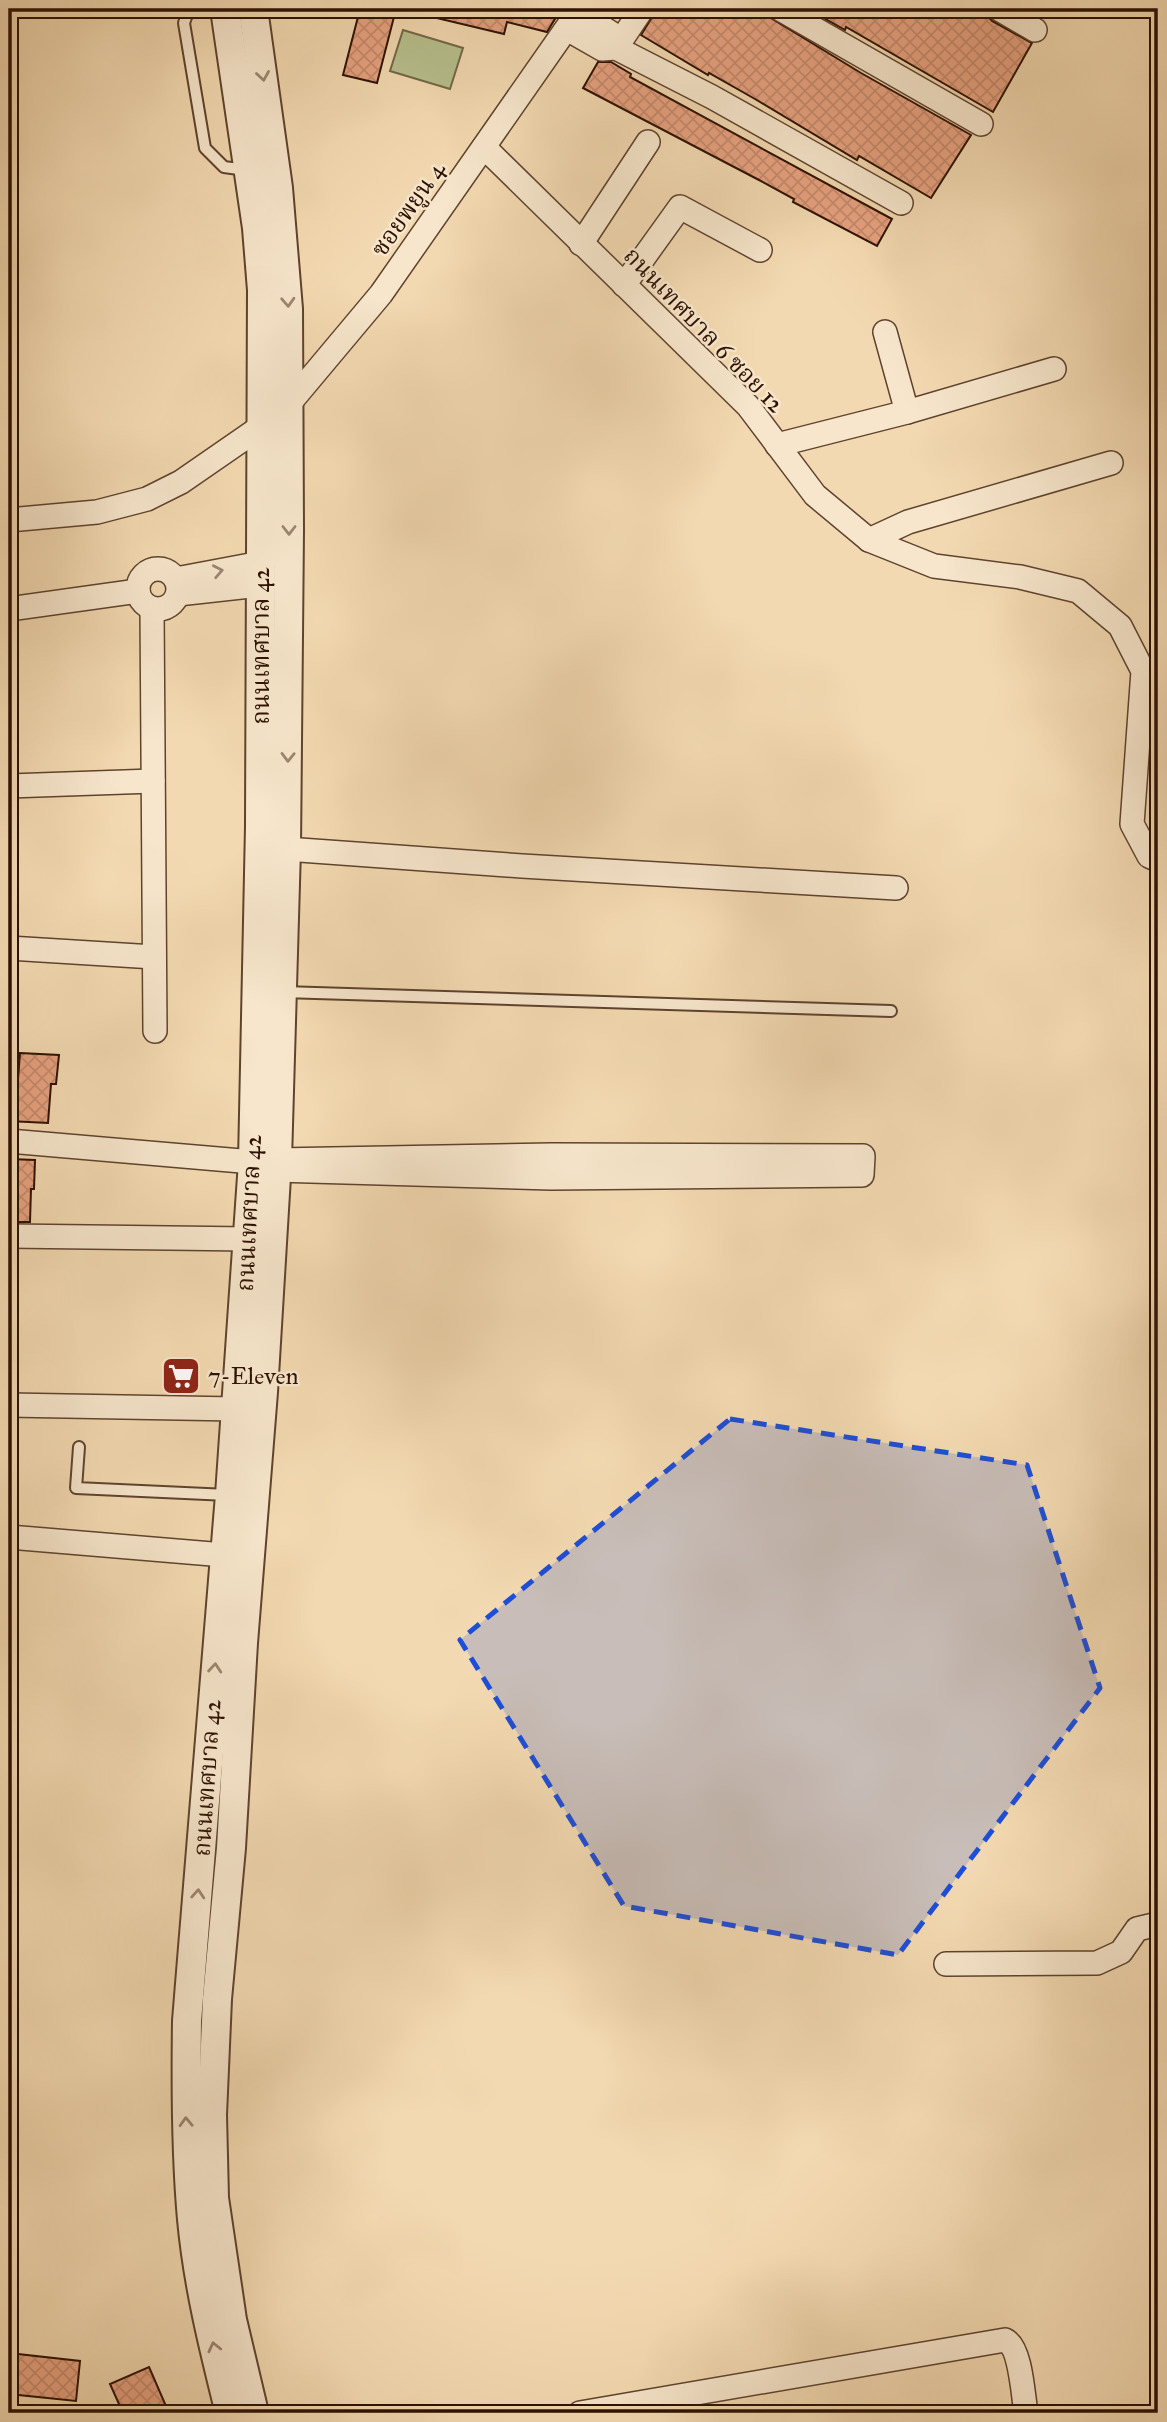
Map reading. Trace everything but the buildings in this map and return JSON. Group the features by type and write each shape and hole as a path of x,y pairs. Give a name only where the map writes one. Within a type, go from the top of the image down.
{"street":[{"name":"ถนนเทศบาล 42","path":"225,9 257,228 262,290 259,906 269,1164 248,1238 187,2021 186,2101 192,2220 205,2311 230,2413"},
{"name":"ถนนเทศบาล 42","path":"253,9 286,268 289,347 284,992 269,1164 263,1392 217,1999 212,2115 216,2210 232,2320 254,2413"},
{"path":"616,48 642,9"},
{"path":"780,9 981,124"},
{"path":"999,9 1035,30"},
{"name":"ซอยพยูน 4","path":"9,520 97,512 146,499 181,482 288,405 381,294 575,16"},
{"path":"575,16 611,33 616,48 901,203"},
{"path":"582,244 648,142"},
{"name":"ถนนเทศบาล 6 ซอย 12","path":"484,147 748,406 815,495 869,540 934,566 1020,577 1078,591 1120,626 1143,671 1149,711 1132,824 1149,856 1158,860"},
{"path":"624,285 680,207 760,250"},
{"path":"885,332 907,412"},
{"path":"777,445 907,412 1054,369"},
{"path":"869,540 908,522 1111,464"},
{"path":"9,609 145,600 167,608 174,602 177,587 167,571 159,569 142,576 145,600 153,781 155,1031"},
{"path":"177,587 261,574"},
{"path":"9,786 153,781"},
{"path":"286,849 562,869 896,888"},
{"path":"9,948 154,957"},
{"path":"9,1141 269,1164 551,1178 687,1166 863,1156 862,1175 687,1166 551,1155 269,1164"},
{"path":"551,1155 551,1178"},
{"path":"9,1236 248,1238"},
{"path":"9,1405 236,1409"},
{"path":"9,1537 224,1555"},
{"path":"946,1964 1097,1963 1121,1952 1137,1929 1158,1924"},
{"path":"580,2413 1005,2340 1010,2342 1016,2352 1026,2413"}],"lane":[{"path":"189,9 184,23 205,148 224,167 249,170"},
{"path":"284,992 891,1011"},
{"path":"79,1447 76,1488 230,1495"}],"highlighted area":[{"path":"730,1419 1027,1465 1100,1688 898,1955 624,1906 460,1640"}],"green space":[{"path":"403,30 463,48 450,89 390,71"}],"place":[{"name":"7-Eleven","path":"181,1376"}]}
